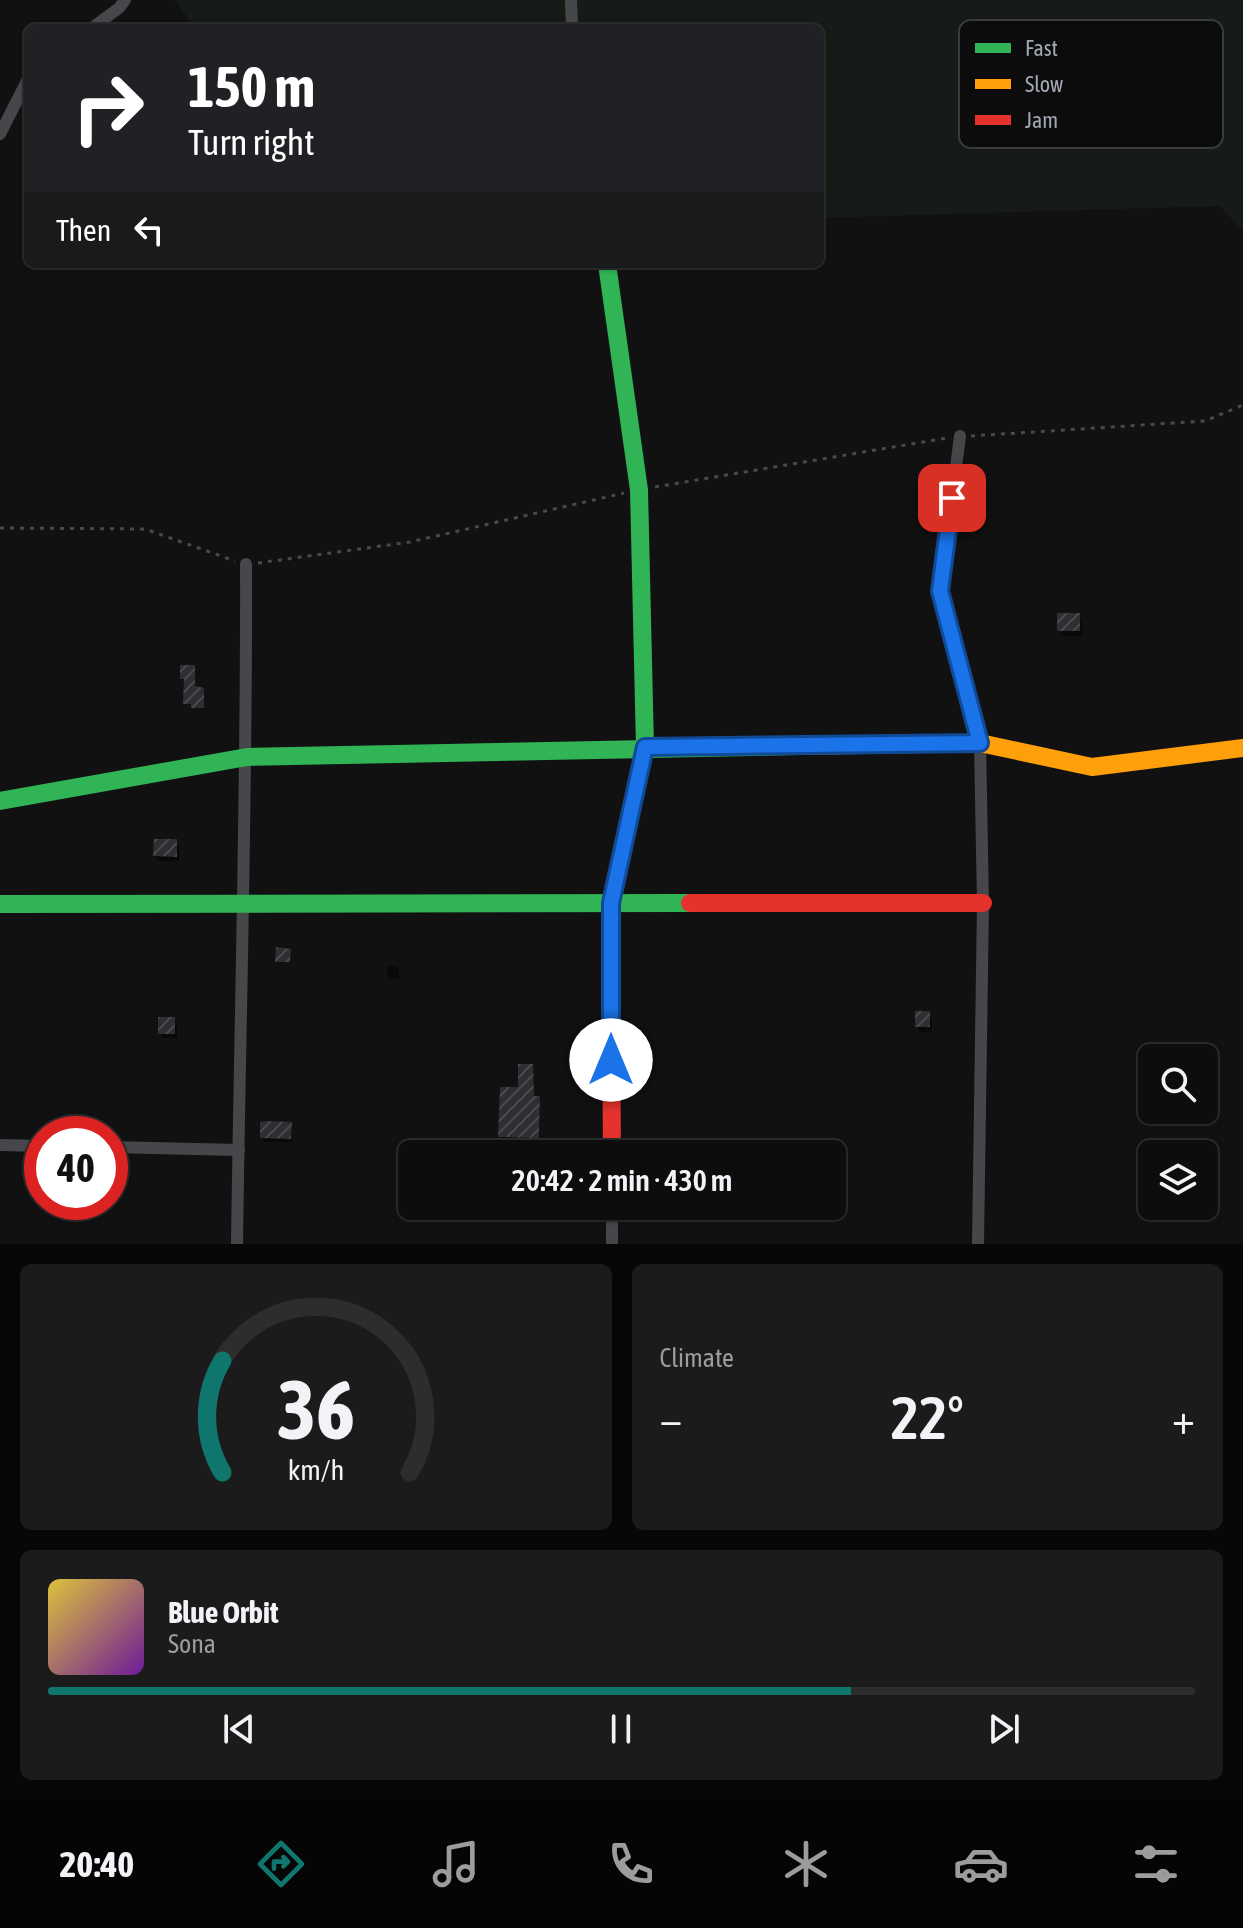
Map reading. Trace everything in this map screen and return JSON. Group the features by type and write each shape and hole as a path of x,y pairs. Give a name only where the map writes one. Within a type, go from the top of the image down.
{"street":[{"path":"98,24 125,0"},
{"path":"571,0 572,24"},
{"path":"0,134 24,87"},
{"path":"608,268 639,490 645,747 611,903 612,1140"},
{"path":"960,436 940,591 980,743 983,903 978,1244"},
{"path":"237,1244 247,757 246,564"},
{"path":"0,801 247,757 980,743 1092,767 1243,748"},
{"path":"0,904 983,903"},
{"path":"0,1145 24,1146"},
{"path":"128,1147 239,1150"},
{"path":"612,1220 612,1244"}],"path":[{"path":"0,528 145,529 246,564 410,542 639,490 960,436 1205,421 1243,405"}],"shaded area":[{"path":"175,0 1243,0 1243,231 1220,206 824,218 824,24 192,24"}],"building":[{"path":"1057,613 1080,613 1080,631 1057,631"},
{"path":"180,665 195,665 195,686 204,688 204,708 191,708 191,704 183,704 184,679 180,679"},
{"path":"154,839 177,839 177,857 153,856"},
{"path":"276,947 291,949 290,962 275,962"},
{"path":"915,1011 930,1011 930,1027 915,1027"},
{"path":"158,1017 175,1017 175,1034 158,1034"},
{"path":"518,1064 533,1064 534,1096 540,1096 539,1138 498,1137 500,1087 518,1087"},
{"path":"260,1122 292,1122 291,1139 260,1138"}],"traffic: fast":[{"path":"608,268 639,490 645,747 611,903 611,1013"},
{"path":"0,801 247,757 799,746"},
{"path":"0,904 690,903"}],"traffic: slow":[{"path":"799,746 980,743 1092,767 1243,748"}],"traffic: jam":[{"path":"690,903 983,903"},
{"path":"611,1013 612,1140"}],"route":[{"path":"611,1060 611,903 645,747 980,743 940,591 952,498"}]}
